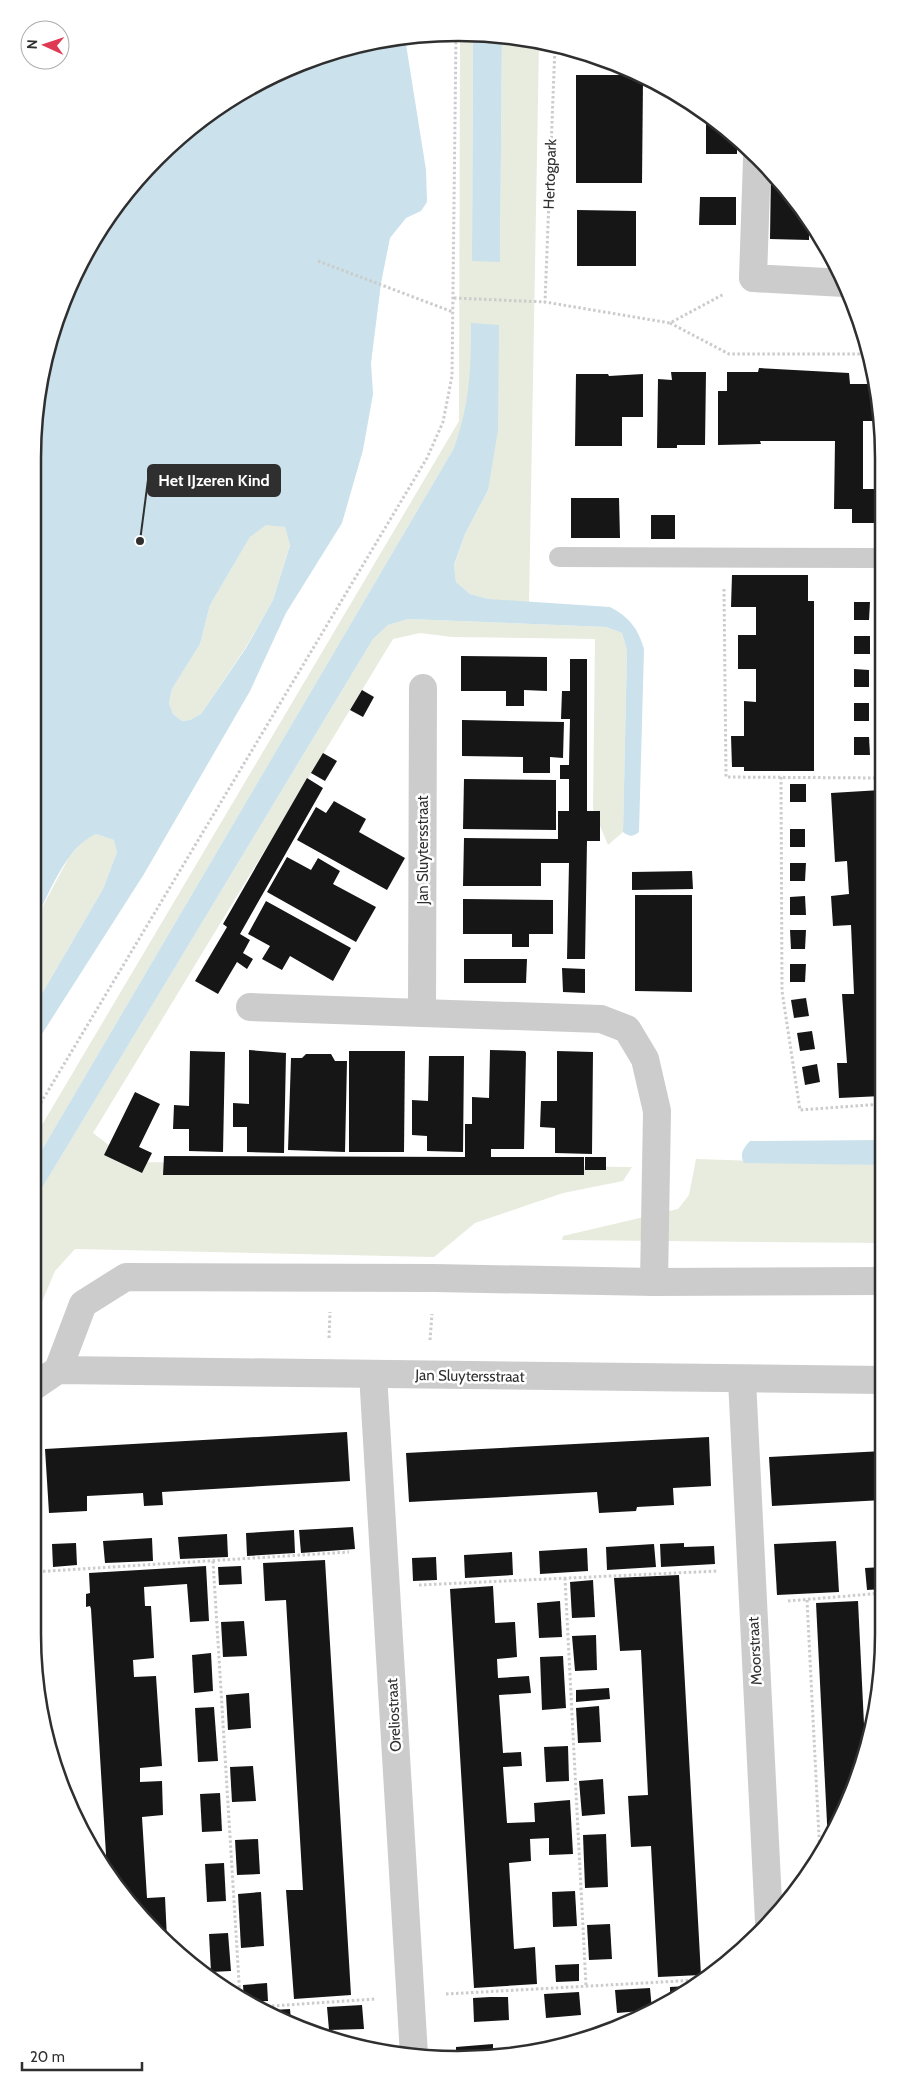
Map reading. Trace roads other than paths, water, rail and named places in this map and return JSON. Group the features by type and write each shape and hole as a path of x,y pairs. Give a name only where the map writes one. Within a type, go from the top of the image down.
{"street":[{"path":"757,167 753,278 836,283"},
{"name":"Jan Sluytersstraat","path":"422,1013 423,688"},
{"path":"250,1007 601,1019 627,1029 645,1059 657,1111 654,1282"},
{"path":"41,1381 58,1370 84,1304 126,1277 434,1278 654,1282 875,1281"},
{"name":"Jan Sluytersstraat","path":"58,1370 742,1380 875,1380"},
{"name":"Oreliostraat","path":"373,1374 414,2048"},
{"name":"Moorstraat","path":"742,1380 768,1912"}],"lane":[{"path":"559,557 875,558"}],"water":[{"path":"473,42 502,44 500,262 472,261"},
{"path":"406,45 426,170 427,202 421,211 406,218 390,238 381,283 371,363 373,394 363,450 342,523 286,613 250,691 144,874 41,1035 41,995 103,889 117,852 114,840 96,834 85,840 66,861 41,908 42,431 49,377 55,350 73,299 97,250 127,204 163,163 204,127 250,97 299,73 350,55","holes":["266,525 285,527 290,545 273,600 246,648 201,714 190,720 182,721 173,714 169,703 172,689 200,644 210,605 250,537"]},
{"path":"471,323 499,325 498,430 488,490 465,534 454,565 456,582 470,594 489,599 610,607 628,619 636,629 644,649 639,832 631,836 623,832 627,650 622,633 606,627 408,619 388,625 373,639 41,1190 41,1151 454,448 469,387"},
{"path":"875,1140 875,1165 744,1163 742,1153 750,1141"}],"place":[{"name":"Het IJzeren Kind","path":"140,541"}]}
